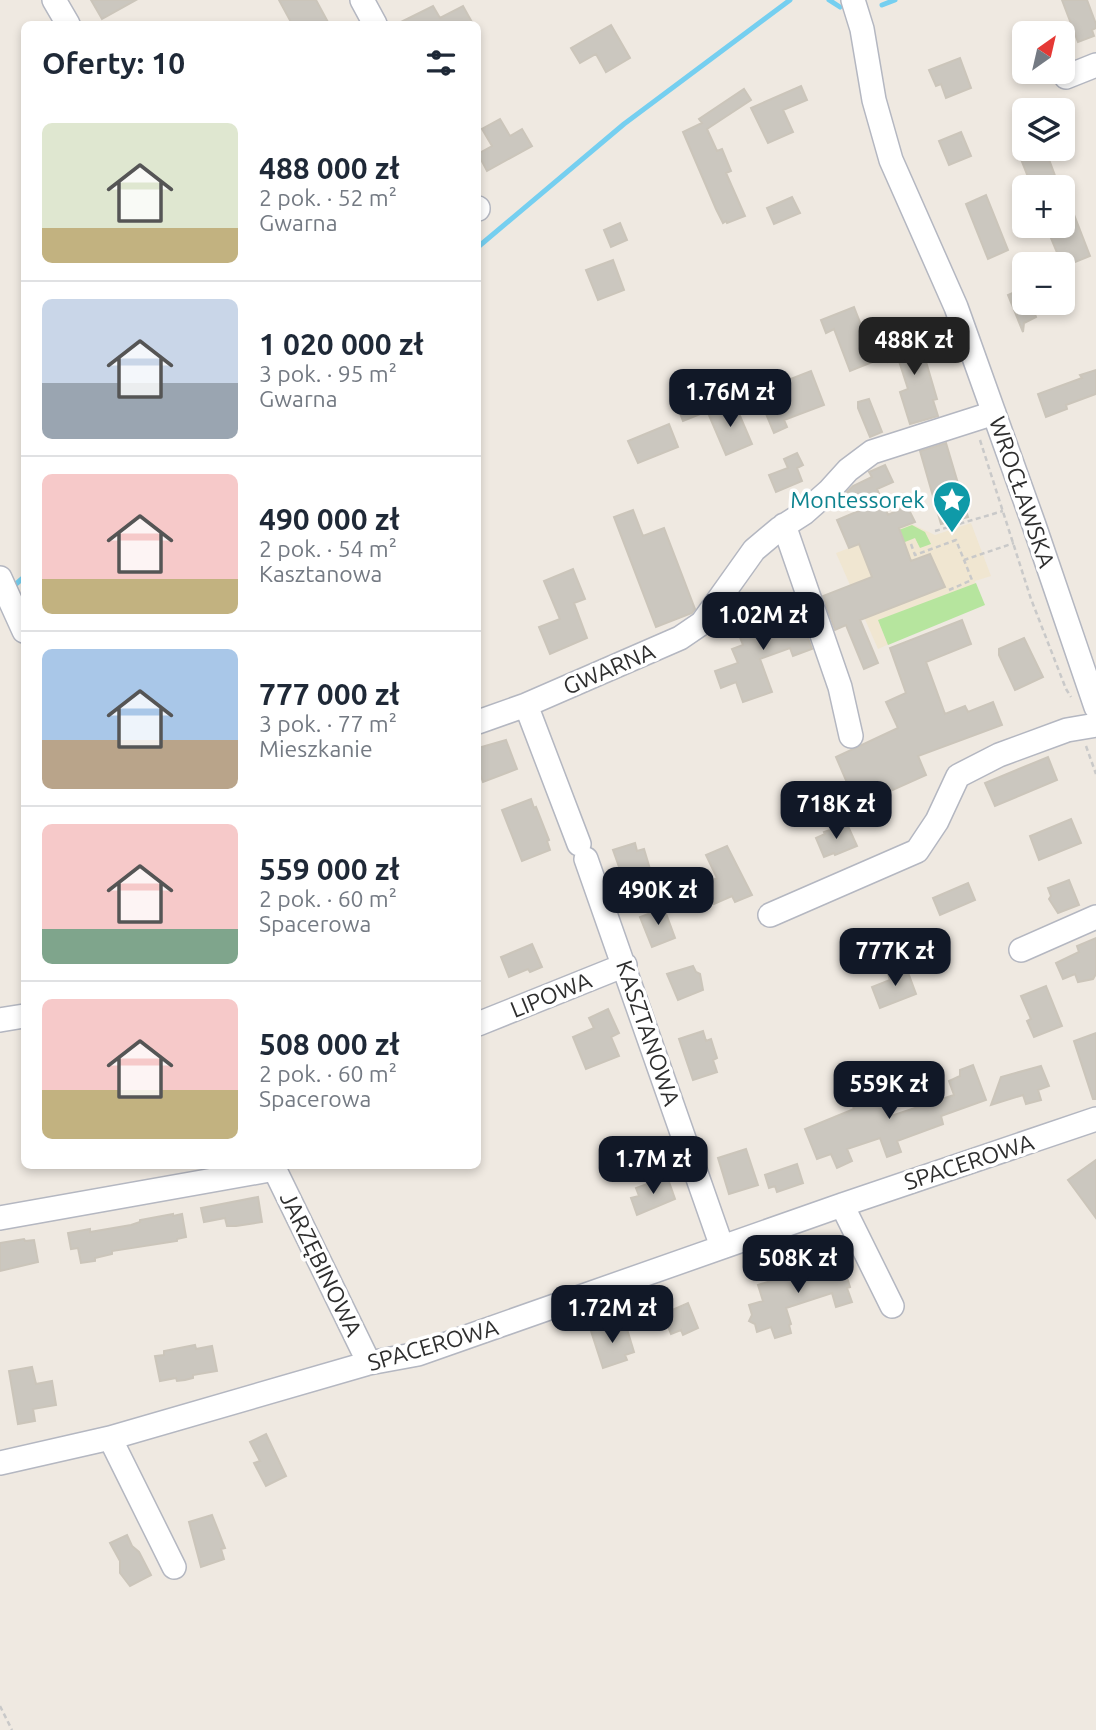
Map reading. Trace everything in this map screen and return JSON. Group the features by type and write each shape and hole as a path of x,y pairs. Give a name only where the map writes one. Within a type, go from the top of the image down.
{"street":[{"path":"54,0 66,21"},
{"path":"362,0 373,21"},
{"name":"WROCŁAWSKA","path":"853,0 858,12 874,100 885,142 956,307 1096,707"},
{"path":"1075,73 1096,65"},
{"name":"GWARNA","path":"481,721 526,705 680,638 702,623 754,550 784,525 804,513 848,470 872,452 995,413"},
{"path":"784,525 840,687 851,736"},
{"path":"0,578 21,624"},
{"name":"KASZTANOWA","path":"526,705 625,965 722,1247"},
{"path":"770,915 917,851 937,821 958,776 999,755 1067,730 1089,727"},
{"path":"1021,950 1096,916"},
{"name":"LIPOWA","path":"481,1023 625,965"},
{"path":"0,1020 21,1016"},
{"name":"SPACEROWA","path":"0,1463 110,1438 369,1363 418,1354 842,1205 1094,1125"},
{"path":"0,1218 263,1169"},
{"name":"JARZĘBINOWA","path":"275,1169 369,1363"},
{"path":"842,1205 892,1306"},
{"path":"110,1438 174,1567"}],"path":[{"path":"976,429 1031,599 1072,699"},
{"path":"935,531 1010,509"},
{"path":"911,544 915,555 956,540 972,580 949,590"},
{"path":"964,560 1020,541"},
{"path":"1089,727 1085,743 1096,774"},
{"path":"0,1706 12,1730"}],"shaded area":[{"path":"971,523 991,576 975,581 981,603 878,649 836,553 912,524 935,535"}],"green space":[{"path":"912,525 925,532 931,544 920,548 915,538 865,558 860,545"},
{"path":"976,583 985,605 888,645 878,620"}],"building":[{"path":"91,0 136,0 102,19"},
{"path":"279,0 316,0 327,21 290,21"},
{"path":"1062,0 1087,0 1096,24 1096,28 1092,30 1094,36 1078,42 1075,21 1070,21"},
{"path":"433,6 440,18 463,6 471,21 403,21"},
{"path":"611,25 630,58 606,72 596,54 580,63 571,48"},
{"path":"960,58 971,88 946,98 941,84 936,86 929,70"},
{"path":"801,86 807,100 783,110 793,132 768,143 751,108"},
{"path":"744,89 751,100 707,129 717,151 722,149 731,171 726,173 745,216 723,223 683,132 702,123 699,119"},
{"path":"500,119 510,136 522,129 532,146 487,171 481,160 481,152 492,146 482,129"},
{"path":"961,132 971,156 949,165 939,141"},
{"path":"1022,161 1050,161 1055,175 1027,175"},
{"path":"986,195 1008,250 988,259 966,204"},
{"path":"792,197 800,213 774,224 767,208"},
{"path":"1075,217 1090,256 1075,262 1075,252 1057,252 1051,238 1075,238"},
{"path":"620,223 627,240 611,247 604,230"},
{"path":"613,260 624,290 598,300 586,270"},
{"path":"854,307 875,361 850,371 834,329 826,333 821,320"},
{"path":"1016,315 1035,315 1024,323 1023,332"},
{"path":"917,331 937,399 933,400 938,416 910,424 900,392 908,389 898,358 888,362 882,346"},
{"path":"1096,370 1096,394 1066,405 1067,409 1046,417 1038,394"},
{"path":"811,371 824,405 784,420 787,427 774,433 757,392"},
{"path":"701,394 708,411 683,421 676,403"},
{"path":"869,399 882,432 870,437 858,408 858,402"},
{"path":"734,402 752,444 726,455 708,413"},
{"path":"669,424 678,447 638,463 628,441"},
{"path":"946,443 968,517 941,524 920,451"},
{"path":"797,453 803,465 797,468 802,481 776,492 769,475 788,468 784,459"},
{"path":"885,465 893,482 877,489 888,515 907,506 915,522 899,528 911,561 930,554 945,587 860,620 878,663 864,669 846,625 835,630 823,596 872,577 859,544 849,548 837,520 861,510 856,498 845,502 842,497 853,486 872,477 869,472"},
{"path":"633,510 643,536 664,528 695,609 692,613 656,627 614,517"},
{"path":"573,569 585,599 574,603 587,638 550,654 539,627 560,619 544,581"},
{"path":"797,607 812,649 793,656 790,648 760,659 772,692 743,702 736,682 721,688 715,671 738,663 732,649 743,645 737,630"},
{"path":"962,620 971,644 926,662 945,714 965,706 968,712 993,702 1002,725 918,756 926,775 857,806 836,757 898,728 886,702 906,693 890,648"},
{"path":"1024,638 1043,677 1015,690 999,655 999,649"},
{"path":"506,740 517,769 483,782 481,747"},
{"path":"1048,757 1057,780 995,806 985,783"},
{"path":"531,799 549,840 550,850 522,861 502,810"},
{"path":"1071,819 1081,843 1039,860 1030,836"},
{"path":"847,824 857,846 824,857 816,838 825,834 824,832"},
{"path":"635,843 637,851 644,849 650,869 641,872 646,887 631,892 613,850"},
{"path":"727,846 752,895 735,902 732,896 714,904 705,884 717,878 706,855"},
{"path":"1069,880 1079,905 1058,913 1049,899 1051,896 1048,888"},
{"path":"968,883 975,900 940,915 933,898"},
{"path":"664,908 675,938 652,947 640,917"},
{"path":"1096,938 1096,974 1093,979 1078,982 1075,974 1063,979 1056,963 1079,952 1077,946"},
{"path":"532,944 542,967 530,972 528,969 509,977 501,957"},
{"path":"693,966 700,974 703,990 678,1000 667,974"},
{"path":"906,967 916,994 880,1008 872,987 890,980 888,974"},
{"path":"1046,986 1062,1026 1034,1037 1027,1021 1031,1019 1021,996"},
{"path":"608,1009 619,1033 611,1037 619,1056 586,1069 573,1037 594,1028 589,1018"},
{"path":"703,1031 706,1041 711,1039 717,1058 713,1060 717,1072 693,1080 679,1039"},
{"path":"1096,1033 1096,1099 1093,1099 1074,1041"},
{"path":"973,1065 986,1100 941,1116 943,1124 897,1141 901,1152 887,1157 880,1138 847,1149 852,1161 837,1168 831,1154 817,1159 805,1129 854,1109 852,1104 865,1099 863,1094 879,1089 888,1117 954,1095 949,1081 960,1076 960,1070"},
{"path":"1041,1066 1049,1086 1038,1090 1041,1100 1026,1104 1023,1095 991,1105 1001,1077"},
{"path":"746,1149 758,1185 729,1194 718,1158"},
{"path":"1096,1160 1096,1218 1068,1180"},
{"path":"797,1164 803,1183 777,1192 775,1186 769,1188 765,1175"},
{"path":"668,1179 675,1199 637,1215 631,1198 639,1196 636,1188"},
{"path":"258,1197 262,1222 227,1226 225,1218 204,1222 201,1208"},
{"path":"182,1214 186,1237 177,1241 112,1251 112,1254 95,1258 95,1261 81,1263 78,1248 71,1249 68,1233 131,1225 140,1220"},
{"path":"34,1240 38,1262 0,1271 0,1243"},
{"path":"841,1258 852,1302 836,1307 832,1293 786,1308 791,1333 775,1338 771,1327 757,1332 755,1324 749,1321 752,1315 749,1305 763,1301 758,1285"},
{"path":"688,1303 698,1328 683,1335 681,1330 671,1334 663,1314"},
{"path":"607,1323 610,1334 627,1329 634,1352 625,1355 627,1360 603,1368 590,1328"},
{"path":"195,1345 196,1349 212,1346 217,1371 193,1375 193,1378 185,1380 177,1381 176,1378 160,1381 155,1356 164,1355 164,1351"},
{"path":"32,1367 36,1384 52,1381 56,1405 33,1409 35,1421 18,1424 9,1371"},
{"path":"266,1434 286,1476 266,1486 254,1463 260,1461 250,1442"},
{"path":"212,1515 225,1548 221,1549 224,1559 201,1567 189,1522"},
{"path":"127,1535 151,1575 130,1586 120,1573 120,1561 110,1543"}],"waterway":[{"path":"481,244 624,124 790,0"},
{"path":"829,0 840,7"},
{"path":"882,5 895,0"},
{"path":"16,584 21,580"}],"place":[{"name":"Montessorek","path":"952,534"}]}
